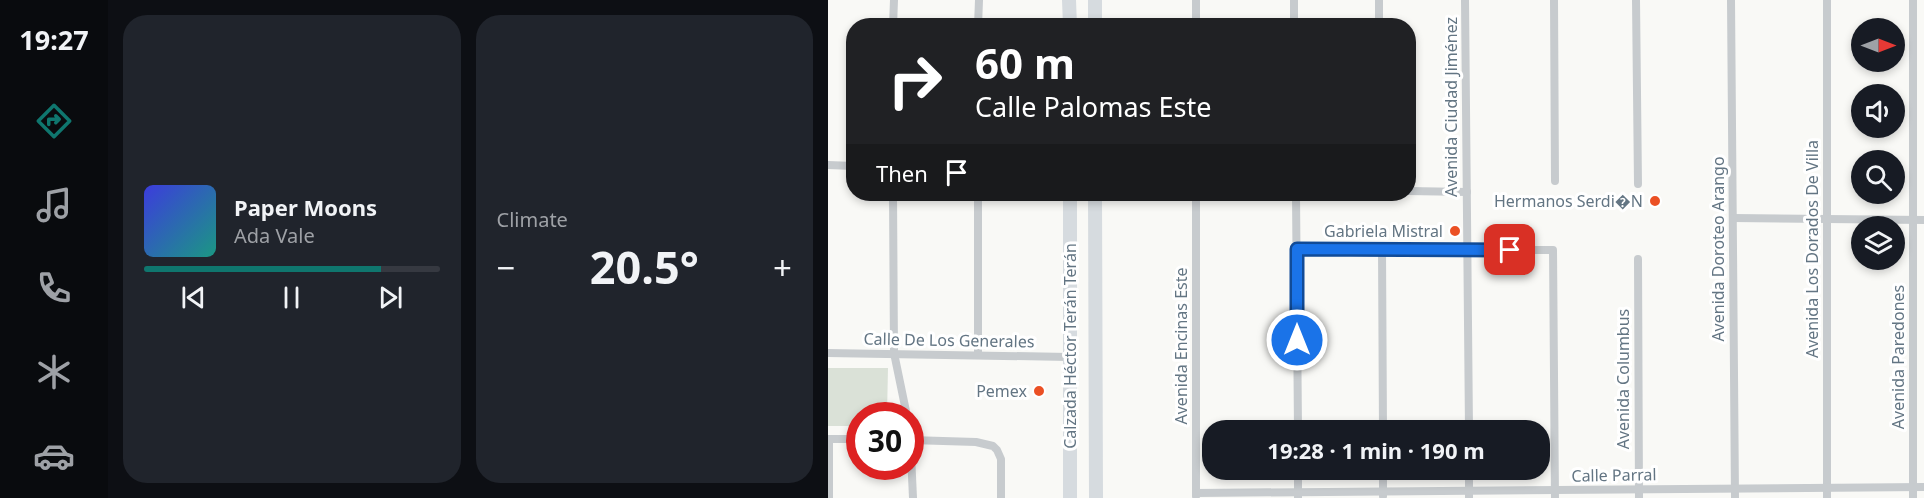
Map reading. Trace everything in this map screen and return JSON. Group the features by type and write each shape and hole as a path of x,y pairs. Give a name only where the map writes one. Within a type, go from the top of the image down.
{"main road":[{"path":"1070,0 1070,18"},
{"path":"1095,0 1095,18"},
{"name":"Calzada Héctor Terán Terán","path":"1070,201 1070,498"},
{"path":"1086,201 1089,241 1095,255"},
{"name":"Calzada Héctor Terán Terán","path":"1095,201 1096,498"}],"street":[{"path":"893,18 894,0"},
{"path":"978,0 978,18"},
{"path":"1196,0 1196,18"},
{"path":"1294,0 1294,18"},
{"path":"1379,0 1379,18"},
{"name":"Avenida Ciudad Jiménez","path":"1465,0 1469,420"},
{"path":"1554,0 1555,182"},
{"path":"1636,0 1638,184"},
{"name":"Avenida Doroteo Arango","path":"1731,0 1735,493"},
{"name":"Avenida Los Dorados De Villa","path":"1827,0 1827,498"},
{"name":"Avenida Paredones","path":"1913,0 1913,498"},
{"path":"828,165 846,166"},
{"path":"1416,192 1467,192"},
{"path":"893,201 894,353 904,402"},
{"path":"978,201 978,355"},
{"name":"Avenida Encinas Este","path":"1196,201 1196,495"},
{"path":"1296,201 1298,420"},
{"path":"1732,218 1924,220"},
{"path":"1297,249 1553,250 1555,495"},
{"path":"1382,250 1383,420"},
{"name":"Avenida Columbus","path":"1638,259 1639,493"},
{"name":"Calle De Los Generales","path":"828,353 1069,357"},
{"path":"829,498 829,439 846,439"},
{"path":"924,439 986,443 997,450 1001,459 1001,498"},
{"path":"912,480 913,498"},
{"path":"1298,480 1298,496"},
{"name":"Calle Parral","path":"1196,495 1555,495 1735,493 1827,488 1924,487"}],"shaded area":[{"path":"828,368 888,368 887,402 846,402 846,426 828,426"}],"place":[{"name":"Hermanos Serdi�N","path":"1655,201"},
{"name":"Gabriela Mistral","path":"1455,231"},
{"name":"Pemex","path":"1039,391"}],"route":[{"path":"1297,340 1297,249 1510,250"}]}
